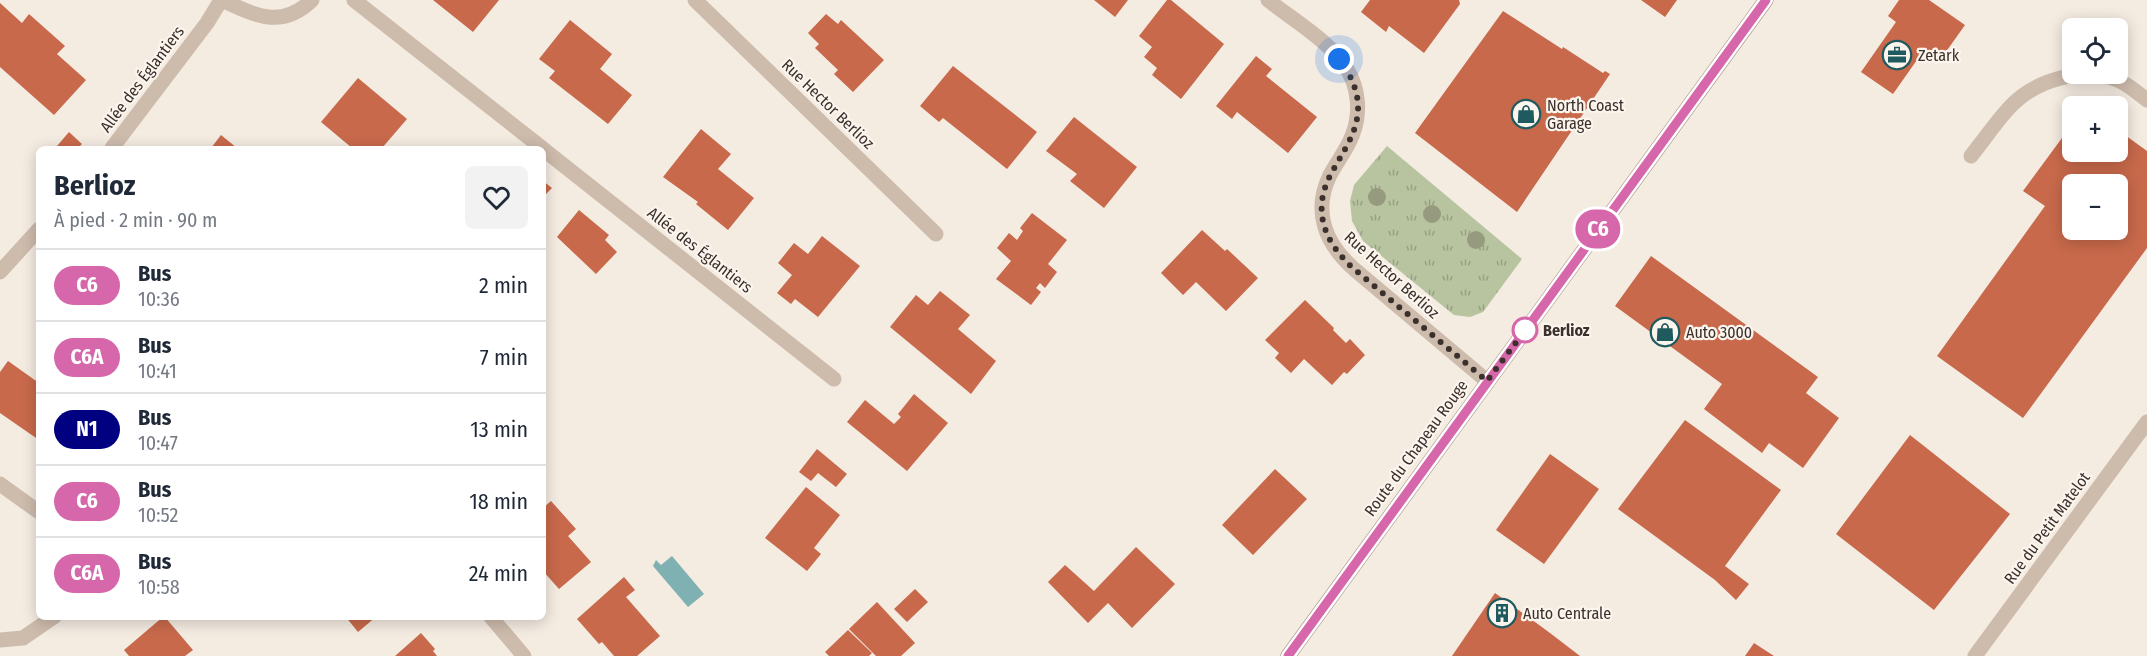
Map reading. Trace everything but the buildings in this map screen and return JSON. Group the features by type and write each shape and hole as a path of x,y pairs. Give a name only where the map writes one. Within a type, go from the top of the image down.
{"street":[{"name":"Allée des Églantiers","path":"114,146 207,23 221,0 256,15 274,18 294,13 312,0"},
{"name":"Allée des Églantiers","path":"354,0 539,146"},
{"name":"Rue Hector Berlioz","path":"695,0 936,234"},
{"name":"Rue Hector Berlioz","path":"1268,0 1329,48 1339,59 1347,70 1357,98 1358,110 1353,135 1329,176 1323,196 1323,220 1330,243 1354,269 1487,381"},
{"name":"Route du Chapeau Rouge","path":"1288,656 1766,0"},
{"path":"1971,156 2014,103 2029,91 2051,81 2079,75 2108,78 2120,81 2147,100"},
{"name":"Allée des Églantiers","path":"546,151 834,379"},
{"path":"0,272 36,232"},
{"name":"Rue du Petit Matelot","path":"1976,656 2147,422"},
{"path":"0,484 36,510"},
{"path":"0,640 23,638 49,620"},
{"path":"493,620 524,656"}],"green space":[{"path":"1387,146 1522,259 1483,312 1470,317 1454,315 1363,241 1352,221 1350,201 1354,185"}],"water":[{"path":"672,556 704,594 688,607 653,566 656,560 661,565"}],"bus line":[{"name":"C6","path":"1288,656 1766,0"}],"place":[{"name":"Zetark","path":"1897,55"},
{"name":"North Coast Garage","path":"1526,114"},
{"name":"Berlioz","path":"1525,330"},
{"name":"Auto 3000","path":"1665,332"},
{"name":"Auto Centrale","path":"1502,613"}],"route":[{"path":"1339,59 1353,83 1358,110 1353,135 1325,186 1323,220 1330,243 1354,269 1487,381 1527,328 1525,330"}]}
